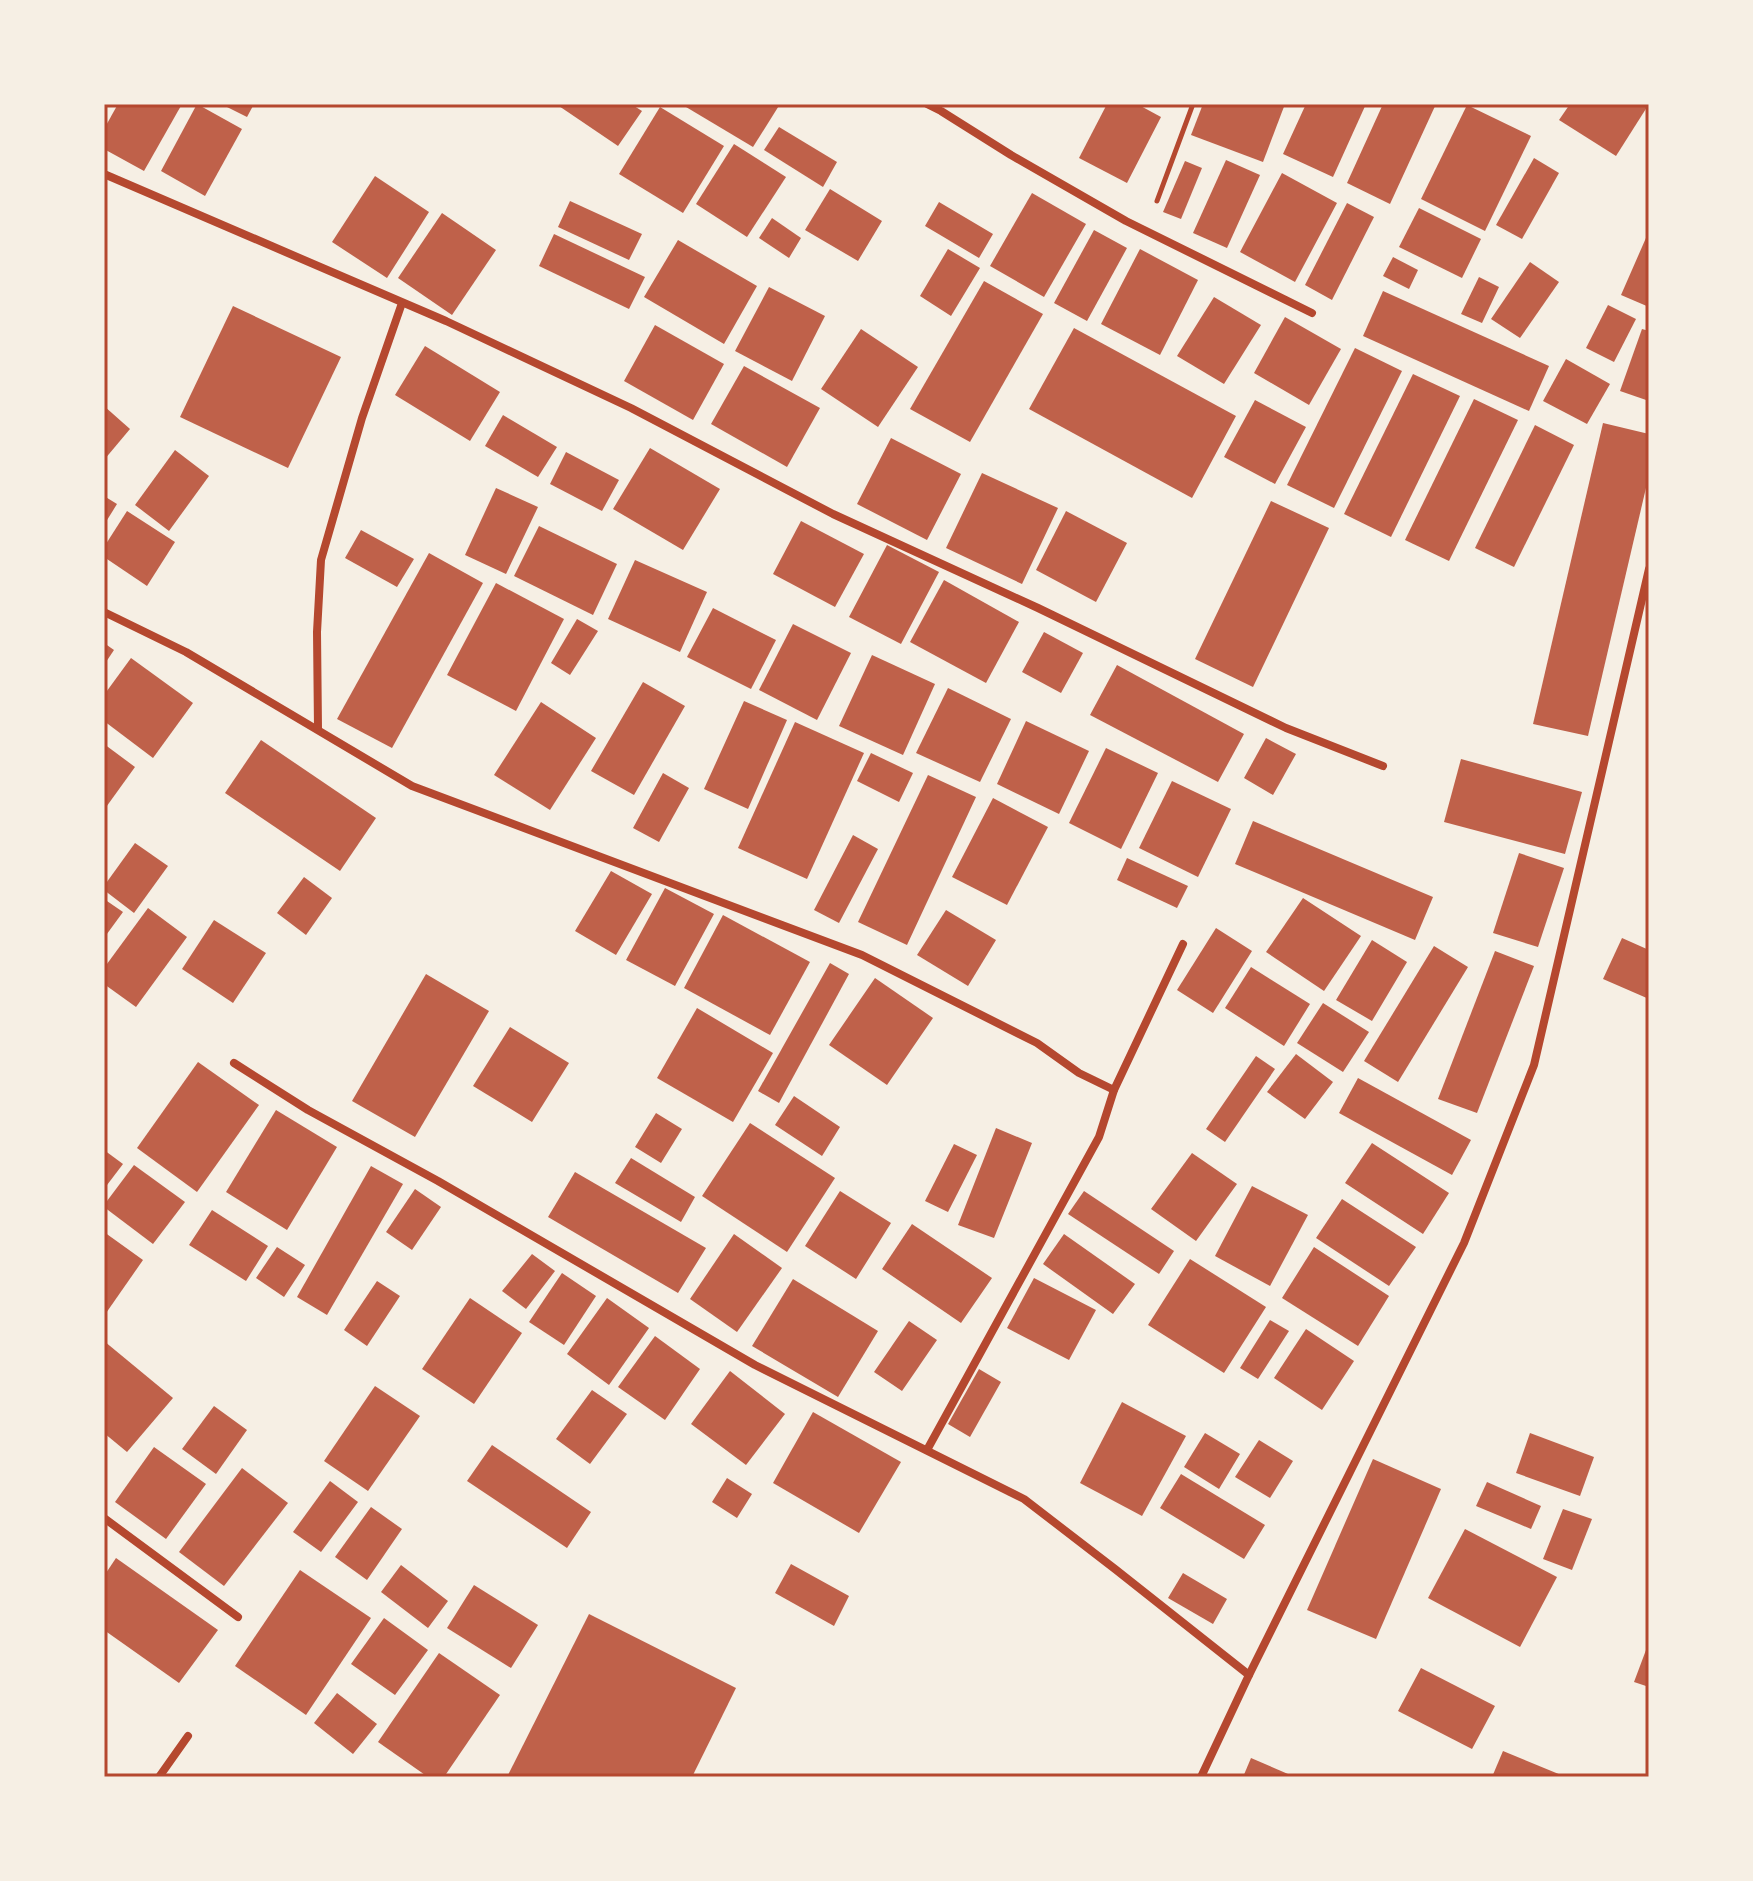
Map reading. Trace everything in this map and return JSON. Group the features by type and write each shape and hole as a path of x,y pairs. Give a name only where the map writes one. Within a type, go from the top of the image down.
{"street":[{"path":"927,104 1146,231 1312,313"},
{"path":"104,174 402,303 631,408 833,514 1038,608 1286,728 1383,766"},
{"path":"318,729 317,632 321,560 362,418 402,303"},
{"path":"1201,1777 1464,1243 1534,1065 1649,569"},
{"path":"104,612 186,652 412,786 862,955 1037,1043 1079,1073 1114,1090"},
{"path":"927,1450 1099,1137 1114,1090 1183,944"},
{"path":"234,1063 308,1110 438,1181 755,1365 1024,1499 1249,1675"},
{"path":"104,1518 238,1617"},
{"path":"159,1777 188,1736"}],"path":[{"path":"1146,231 1193,104"}],"building":[{"path":"118,104 182,104 144,171 104,149 104,129"},
{"path":"197,104 242,129 205,196 161,171"},
{"path":"221,104 254,104 247,117"},
{"path":"556,104 631,104 642,111 618,146"},
{"path":"681,104 780,104 753,147"},
{"path":"1107,104 1137,104 1161,117 1127,183 1079,158"},
{"path":"1203,104 1285,104 1263,162 1191,135"},
{"path":"1306,104 1366,104 1333,177 1283,154"},
{"path":"1383,104 1436,104 1390,204 1347,183"},
{"path":"1570,104 1649,104 1616,156 1559,120"},
{"path":"1467,105 1531,136 1485,231 1421,199"},
{"path":"660,107 724,146 683,213 619,174"},
{"path":"779,127 837,162 823,187 764,150"},
{"path":"734,144 786,177 747,237 696,204"},
{"path":"1534,158 1559,173 1522,239 1496,225"},
{"path":"1226,160 1260,175 1227,248 1193,233"},
{"path":"1185,161 1202,168 1181,219 1163,212"},
{"path":"1282,173 1337,203 1295,282 1240,252"},
{"path":"375,176 429,212 387,278 332,242"},
{"path":"830,189 882,221 858,261 805,230"},
{"path":"1032,193 1086,224 1044,297 990,266"},
{"path":"570,201 642,234 629,260 558,227"},
{"path":"939,202 993,234 979,258 925,226"},
{"path":"1347,203 1374,217 1332,300 1305,285"},
{"path":"1419,208 1481,239 1462,278 1399,247"},
{"path":"442,213 496,250 452,315 398,278"},
{"path":"772,218 801,238 789,258 759,238"},
{"path":"1094,230 1127,248 1087,321 1054,303"},
{"path":"1649,231 1649,307 1621,295"},
{"path":"554,234 645,277 629,309 539,266"},
{"path":"678,240 757,286 724,344 644,297"},
{"path":"948,249 980,268 951,316 920,296"},
{"path":"1140,249 1198,280 1160,355 1101,324"},
{"path":"1393,257 1418,270 1409,289 1383,276"},
{"path":"1530,262 1559,282 1520,338 1491,319"},
{"path":"1479,277 1499,287 1482,323 1461,314"},
{"path":"984,281 1043,314 970,442 910,409"},
{"path":"769,287 825,316 792,381 735,351"},
{"path":"1383,291 1549,366 1529,411 1363,336"},
{"path":"1214,297 1261,325 1224,384 1177,356"},
{"path":"1608,305 1636,319 1614,362 1586,348"},
{"path":"233,306 341,357 288,468 180,417"},
{"path":"1285,317 1341,349 1309,405 1254,373"},
{"path":"655,325 724,364 693,420 624,381"},
{"path":"1074,328 1236,416 1192,498 1029,409"},
{"path":"861,329 918,367 878,427 821,389"},
{"path":"1642,329 1649,331 1649,401 1620,391"},
{"path":"425,346 500,392 470,441 395,395"},
{"path":"1355,348 1402,371 1334,508 1287,485"},
{"path":"1566,359 1610,384 1587,424 1543,401"},
{"path":"744,366 820,408 787,467 711,424"},
{"path":"1413,374 1460,396 1391,537 1344,514"},
{"path":"1474,399 1518,420 1449,561 1405,540"},
{"path":"1255,400 1306,427 1275,484 1224,457"},
{"path":"104,406 130,429 104,460"},
{"path":"503,415 557,447 538,477 485,446"},
{"path":"1603,423 1649,434 1649,475 1588,736 1533,724"},
{"path":"1535,425 1574,445 1514,567 1475,548"},
{"path":"891,438 961,474 927,540 857,504"},
{"path":"650,448 720,489 683,550 613,509"},
{"path":"175,450 209,476 169,531 135,505"},
{"path":"566,452 619,480 602,511 550,484"},
{"path":"982,473 1058,508 1022,584 946,548"},
{"path":"496,488 538,507 506,574 465,555"},
{"path":"104,496 117,504 104,525"},
{"path":"1271,501 1329,528 1253,687 1195,659"},
{"path":"127,511 175,542 147,586 104,557 104,547"},
{"path":"1066,511 1127,543 1096,602 1036,570"},
{"path":"801,521 864,554 835,607 773,574"},
{"path":"539,526 617,564 593,615 514,576"},
{"path":"361,530 414,559 397,587 345,558"},
{"path":"887,545 939,572 901,644 849,617"},
{"path":"429,553 483,583 392,748 337,719"},
{"path":"635,560 707,592 680,652 608,619"},
{"path":"944,580 1019,622 986,683 910,642"},
{"path":"496,583 564,619 516,711 447,675"},
{"path":"713,608 776,640 751,689 687,657"},
{"path":"577,619 598,631 570,675 551,663"},
{"path":"793,624 851,653 817,720 759,690"},
{"path":"1044,632 1083,653 1061,693 1022,672"},
{"path":"104,643 114,650 104,665"},
{"path":"872,655 935,684 903,755 839,726"},
{"path":"131,658 193,703 153,758 104,721 104,695"},
{"path":"1117,665 1244,734 1218,782 1090,715"},
{"path":"643,682 685,706 634,795 591,771"},
{"path":"948,688 1011,719 980,782 916,753"},
{"path":"744,701 787,720 748,809 704,789"},
{"path":"541,702 596,738 550,810 494,775"},
{"path":"1026,721 1089,751 1059,814 997,784"},
{"path":"795,722 864,753 807,879 738,848"},
{"path":"1266,738 1296,754 1273,795 1244,778"},
{"path":"261,740 376,818 340,871 225,793"},
{"path":"104,744 135,767 104,810"},
{"path":"1106,748 1158,773 1121,849 1069,823"},
{"path":"871,753 913,773 899,802 857,781"},
{"path":"1461,759 1582,792 1565,854 1444,822"},
{"path":"663,773 689,788 659,842 633,828"},
{"path":"928,775 976,797 907,945 858,922"},
{"path":"1172,781 1231,809 1198,877 1139,848"},
{"path":"993,798 1048,827 1007,905 952,877"},
{"path":"1253,821 1433,897 1415,940 1235,864"},
{"path":"853,835 878,849 839,923 814,910"},
{"path":"135,843 168,866 134,913 104,890 104,886"},
{"path":"1519,853 1564,868 1538,947 1493,933"},
{"path":"1127,858 1188,886 1177,908 1117,880"},
{"path":"611,871 652,894 616,955 575,931"},
{"path":"304,877 332,898 306,935 277,913"},
{"path":"665,888 714,914 675,986 626,960"},
{"path":"1303,898 1361,936 1324,991 1266,952"},
{"path":"104,899 123,912 104,938"},
{"path":"148,908 187,937 136,1007 104,984 104,968"},
{"path":"946,910 996,940 968,986 917,955"},
{"path":"723,915 810,962 770,1035 684,988"},
{"path":"214,920 266,953 233,1003 182,969"},
{"path":"1216,928 1252,951 1213,1013 1177,990"},
{"path":"1622,938 1649,950 1649,999 1603,979"},
{"path":"1372,940 1407,962 1372,1021 1336,1000"},
{"path":"1434,946 1468,967 1398,1082 1364,1061"},
{"path":"1495,951 1534,966 1477,1113 1438,1099"},
{"path":"830,963 849,974 779,1103 758,1091"},
{"path":"1251,967 1310,1004 1284,1046 1225,1008"},
{"path":"426,974 489,1011 415,1137 352,1101"},
{"path":"875,978 933,1018 887,1085 829,1045"},
{"path":"1323,1003 1369,1032 1343,1072 1297,1043"},
{"path":"697,1008 773,1053 733,1122 657,1078"},
{"path":"510,1027 569,1063 532,1122 473,1086"},
{"path":"1296,1054 1333,1082 1305,1119 1267,1092"},
{"path":"1256,1056 1275,1069 1225,1142 1206,1129"},
{"path":"198,1062 259,1105 197,1192 137,1148"},
{"path":"1358,1078 1471,1140 1452,1175 1339,1113"},
{"path":"794,1096 840,1127 822,1156 775,1125"},
{"path":"276,1110 337,1147 287,1230 226,1192"},
{"path":"656,1113 682,1129 661,1163 635,1147"},
{"path":"750,1123 835,1178 787,1252 702,1196"},
{"path":"996,1128 1032,1143 994,1238 958,1225"},
{"path":"1372,1143 1449,1193 1423,1234 1345,1183"},
{"path":"954,1144 977,1155 948,1212 925,1201"},
{"path":"104,1150 123,1164 104,1189"},
{"path":"1192,1153 1237,1184 1196,1241 1151,1209"},
{"path":"631,1158 695,1197 681,1222 615,1183"},
{"path":"134,1165 185,1202 153,1244 104,1207"},
{"path":"371,1166 403,1184 327,1315 297,1297"},
{"path":"575,1172 706,1248 678,1293 548,1217"},
{"path":"1252,1186 1308,1215 1270,1286 1215,1256"},
{"path":"415,1189 441,1207 412,1250 386,1232"},
{"path":"840,1191 891,1223 856,1279 805,1246"},
{"path":"1084,1191 1174,1251 1159,1274 1068,1214"},
{"path":"1342,1199 1416,1247 1389,1286 1316,1238"},
{"path":"212,1210 268,1246 246,1281 189,1245"},
{"path":"912,1224 992,1278 961,1323 882,1269"},
{"path":"104,1232 143,1260 104,1316"},
{"path":"734,1234 782,1268 737,1332 690,1299"},
{"path":"1064,1234 1135,1284 1113,1314 1043,1264"},
{"path":"277,1247 305,1265 284,1297 256,1278"},
{"path":"1314,1247 1389,1296 1358,1346 1282,1298"},
{"path":"532,1254 555,1271 526,1309 502,1291"},
{"path":"1190,1259 1266,1307 1224,1373 1148,1325"},
{"path":"562,1273 596,1296 564,1345 529,1322"},
{"path":"1034,1278 1096,1310 1069,1360 1007,1328"},
{"path":"793,1279 878,1331 838,1397 752,1346"},
{"path":"377,1281 400,1296 367,1346 344,1330"},
{"path":"470,1298 522,1333 474,1404 422,1369"},
{"path":"607,1298 649,1328 609,1385 567,1354"},
{"path":"1270,1320 1289,1331 1258,1379 1240,1368"},
{"path":"909,1321 937,1340 902,1391 874,1372"},
{"path":"1306,1329 1354,1361 1322,1410 1274,1378"},
{"path":"655,1336 700,1369 665,1420 618,1387"},
{"path":"104,1341 173,1398 127,1452 104,1433"},
{"path":"979,1369 1001,1382 970,1437 948,1424"},
{"path":"730,1371 785,1414 746,1465 691,1424"},
{"path":"375,1386 420,1416 368,1491 324,1461"},
{"path":"592,1390 627,1414 590,1464 556,1439"},
{"path":"1122,1402 1186,1436 1142,1516 1080,1483"},
{"path":"214,1406 247,1430 216,1474 182,1449"},
{"path":"813,1412 901,1462 859,1533 773,1483"},
{"path":"1205,1433 1240,1454 1219,1489 1184,1467"},
{"path":"1530,1433 1594,1457 1580,1496 1516,1473"},
{"path":"1259,1440 1293,1461 1270,1498 1235,1477"},
{"path":"492,1445 591,1512 567,1548 467,1481"},
{"path":"154,1447 206,1484 166,1539 115,1502"},
{"path":"1373,1459 1441,1489 1376,1639 1307,1610"},
{"path":"242,1468 288,1503 224,1586 179,1552"},
{"path":"1181,1474 1265,1525 1244,1559 1160,1508"},
{"path":"727,1478 752,1494 737,1518 712,1502"},
{"path":"330,1481 358,1502 321,1552 293,1532"},
{"path":"1487,1482 1541,1506 1531,1529 1476,1506"},
{"path":"371,1507 402,1529 367,1580 335,1557"},
{"path":"1563,1509 1592,1519 1572,1570 1543,1559"},
{"path":"1465,1529 1557,1577 1520,1647 1428,1598"},
{"path":"116,1558 218,1630 179,1683 104,1630 104,1576"},
{"path":"791,1564 849,1596 834,1626 775,1593"},
{"path":"401,1565 448,1601 428,1628 381,1592"},
{"path":"300,1570 371,1618 306,1715 235,1666"},
{"path":"1183,1573 1227,1599 1213,1624 1168,1598"},
{"path":"474,1585 538,1625 511,1668 447,1628"},
{"path":"589,1614 736,1688 692,1777 507,1777"},
{"path":"384,1618 428,1650 395,1695 351,1664"},
{"path":"1649,1642 1649,1687 1634,1682"},
{"path":"439,1653 500,1695 444,1777 428,1777 378,1742"},
{"path":"1421,1668 1495,1706 1472,1749 1398,1711"},
{"path":"337,1693 377,1724 353,1754 314,1723"},
{"path":"1503,1751 1566,1777 1492,1777"},
{"path":"1251,1758 1295,1777 1243,1777"}]}
